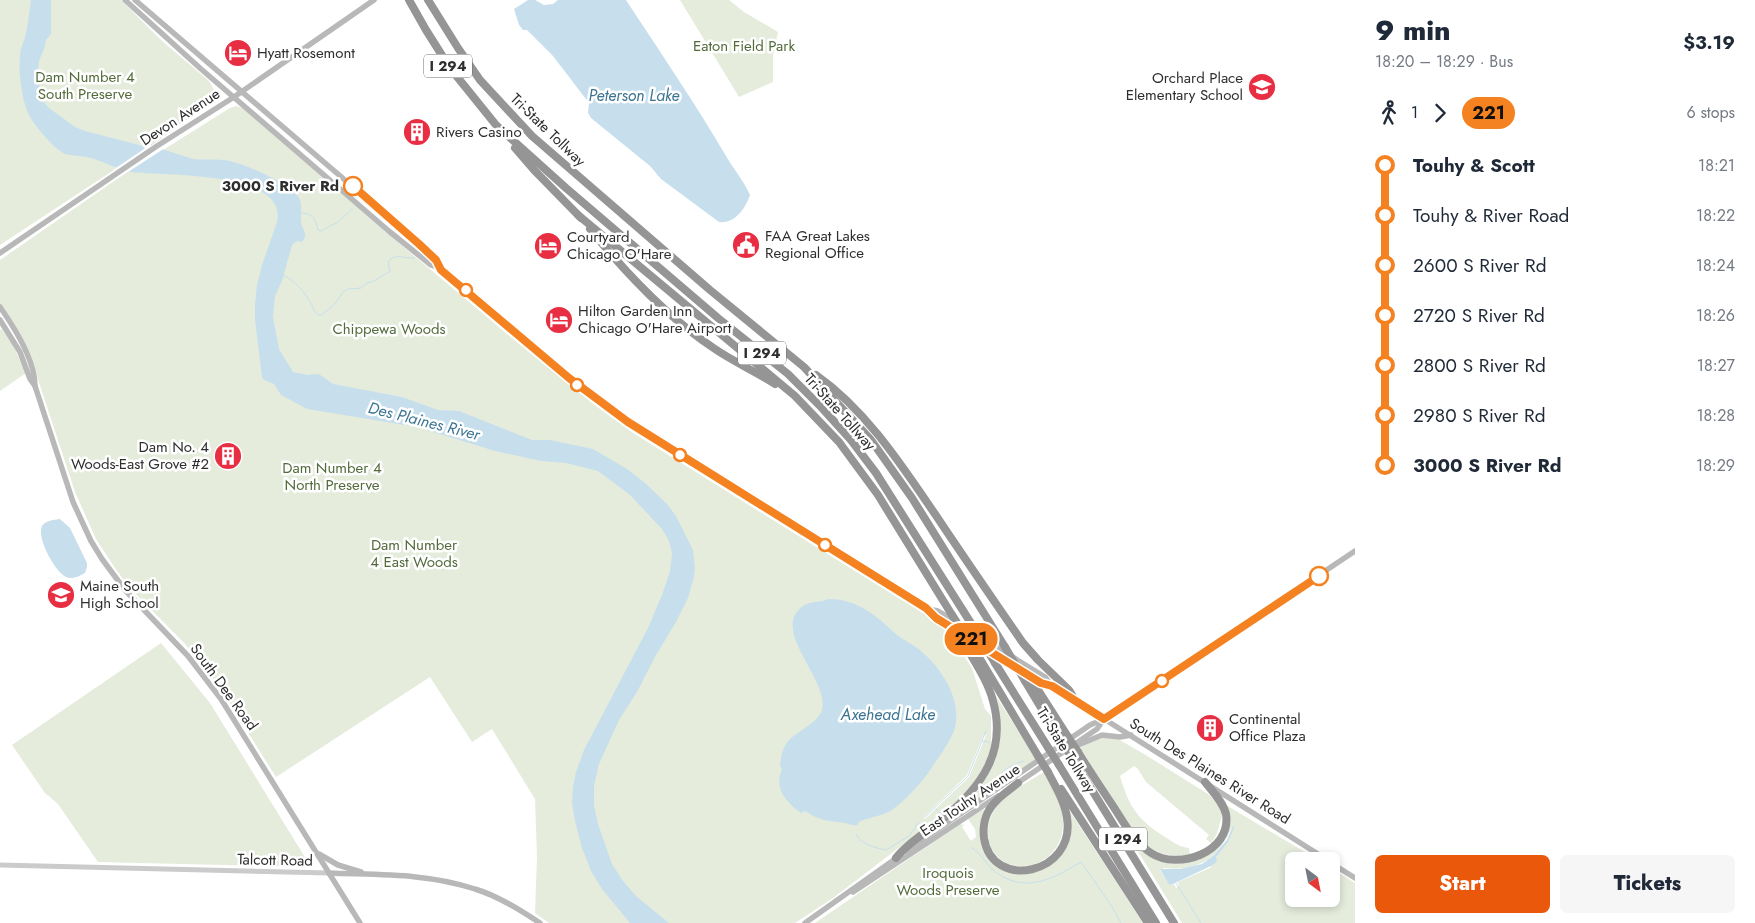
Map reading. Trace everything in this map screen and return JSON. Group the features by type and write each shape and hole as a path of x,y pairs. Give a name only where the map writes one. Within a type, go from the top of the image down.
{"highway":[{"name":"Tri-State Tollway","path":"409,0 450,68 496,126 718,318 788,374 851,440 876,473 974,628 1156,923"},
{"name":"Tri-State Tollway","path":"428,0 480,80 532,136 690,273 804,367 871,440 893,469 1025,681 1065,739 1174,923"},
{"path":"496,126 534,170 578,215 626,272 677,319 714,348 763,376 807,409"},
{"path":"578,215 795,396 839,442 863,474 1014,712 1049,771 1148,923"},
{"path":"804,367 836,390 892,453 1023,643 1069,690 1075,700"},
{"path":"896,858 904,848 937,824 967,798 982,780 993,756 997,728 994,702 950,613"},
{"path":"1012,659 1036,687 1065,739"},
{"path":"1073,752 1129,831 1153,855 1166,859 1182,860 1198,857 1213,847 1223,833 1226,821 1224,809 1205,782"},
{"path":"1018,783 988,811 984,833 986,844 993,857 1006,867 1024,871 1039,868 1053,858 1063,845 1067,832 1066,814 1049,771"}],"main road":[{"name":"South Des Plaines River Road","path":"125,0 234,97 424,260 440,268 569,378 628,422 926,608 936,618 1041,683 1052,686 1075,700 1314,852"},
{"name":"South Des Plaines River Road","path":"136,0 419,244 436,260 440,268"},
{"name":"Devon Avenue","path":"0,253 234,97 374,0"},
{"name":"South Dee Road","path":"0,307 14,329 25,352 35,378 35,386"},
{"name":"South Dee Road","path":"0,320 20,352 30,379 35,386 73,502 102,559 125,590 188,656 221,699 360,923"},
{"name":"East Touhy Avenue","path":"846,896 860,883 1090,725 1104,719 1355,551"},
{"name":"East Touhy Avenue","path":"805,923 1018,783 1073,752 1097,729 1104,719"},
{"path":"1073,752 1102,735 1120,737 1130,735"},
{"path":"315,850 321,856 338,865 368,874"},
{"name":"South Des Plaines River Road","path":"1340,868 1355,878"},
{"name":"Talcott Road","path":"329,873 427,878 475,889 505,902 540,923"}],"street":[{"name":"Talcott Road","path":"0,865 329,873"}],"green space":[{"name":"Dam Number 4 South Preserve","path":"0,0 121,0 162,41 209,81 214,90 214,96 158,141 0,245"},
{"name":"Eaton Field Park","path":"680,0 729,0 744,12 778,32 773,56 773,82 739,97"},
{"name":"Dam Number 4 North Preserve","path":"236,106 243,108 525,349 630,431 953,632 957,639 954,641 972,668 985,709 991,716 991,747 983,770 969,790 943,814 833,898 795,923 549,923 535,913 537,857 535,799 492,729 472,742 430,677 276,777 210,674 186,645 128,586 96,539 75,492 32,361 17,329 0,303 0,260 120,177","holes":["984,734 986,735 969,777 925,819 924,817 967,775"]},
{"path":"2,329 13,345 26,373 0,391 0,330"},
{"path":"161,643 210,703 311,867 98,862 58,804 45,793 12,745"},
{"path":"996,696 1036,759 959,812 958,810 982,783 998,751 1001,726"},
{"path":"1099,738 1118,739 1144,754 1208,794 1217,802 1223,814 1216,835 1211,843 1206,839 1209,835 1146,782 1134,766 1120,776 1127,796 1136,812 1156,831 1176,844 1189,848 1190,855 1161,853 1146,845 1136,834 1080,748"},
{"path":"1044,772 1061,809 1063,822 1060,840 1052,853 1040,862 1026,866 1012,865 1000,859 991,847 988,826 991,817 1005,797"},
{"path":"1226,805 1305,852 1285,852 1285,908 1340,908 1340,874 1355,883 1355,923 1182,923 1131,840 1175,864 1195,861 1211,853 1223,839","holes":["1232,827 1228,841 1210,868 1178,882 1179,886 1176,888 1174,884 1169,885 1160,870 1164,868 1187,868 1206,861 1221,847"]},
{"name":"Iroquois Woods Preserve","path":"983,809 985,812 983,846 1009,868 1016,873 1022,874 1037,872 1055,861 1067,838 1070,819 1069,810 1143,923 815,923 960,824 964,825 962,827 971,841 976,837 975,829 968,819"}],"water":[{"name":"Des Plaines River","path":"31,0 51,0 51,34 46,40 38,70 40,91 43,101 49,108 75,127 85,131 162,149 193,159 224,160 241,164 276,180 294,192 299,198 301,221 305,236 302,242 297,241 292,245 282,281 275,296 273,317 279,349 293,372 308,375 319,374 333,384 402,397 438,410 459,411 532,440 550,440 593,449 627,469 645,483 667,504 676,516 693,550 695,568 688,598 637,692 619,720 599,764 594,786 594,805 598,824 612,864 636,896 669,923 630,923 602,889 591,871 582,848 572,803 576,772 584,750 648,628 670,571 672,554 669,541 662,529 630,495 598,471 566,463 541,461 495,451 417,427 307,409 281,395 274,384 264,380 262,377 255,320 257,285 277,222 275,205 263,193 244,184 194,176 131,172 91,158 65,154 56,148 40,131 29,115 21,86 20,54"},
{"name":"Peterson Lake","path":"528,0 535,0 544,5 553,4 558,0 626,0 748,190 750,195 735,218 730,221 719,222 661,179 650,166 591,118 588,113 589,103 553,56 527,30 523,30 519,25 514,9"},
{"path":"60,519 70,528 87,563 85,573 76,577 66,577 62,574 52,562 44,546 42,526 50,521"},
{"name":"Axehead Lake","path":"828,599 858,605 919,650 942,674 955,702 955,728 929,772 916,788 892,810 863,820 857,825 820,819 805,811 801,813 786,800 779,783 782,770 780,765 786,744 816,720 822,710 822,698 818,684 796,642 793,628 794,616 806,604"},
{"path":"1233,826 1234,828 1228,842 1216,857 1217,861 1213,865 1169,885 1160,869 1180,869 1202,864 1214,855 1227,840"}],"pier":[{"path":"150,145 165,148 128,172 113,170"}],"waterway":[{"path":"301,213 311,216 315,220 318,230 321,231 338,222 352,209"},
{"path":"283,275 299,287 318,315 321,315 334,305 343,292 348,289 361,288 390,271 388,262 394,257 414,258"},
{"path":"925,817 968,776 986,731"},
{"path":"982,741 989,742"},
{"path":"991,781 994,781 1011,766 1024,761"},
{"path":"990,784 994,782"},
{"path":"936,809 941,814"},
{"path":"856,834 864,843 886,850 909,836 919,822"},
{"path":"972,848 997,873 1019,882 1030,883 1050,878 1081,862 1111,905 1121,923"},
{"path":"1176,883 1201,923"}],"bus line":[{"name":"221","path":"353,186 436,260 441,270 598,401 658,442 926,608 936,618 1041,683 1052,686 1104,719 1319,576"}],"place":[{"name":"Hyatt Rosemont","path":"238,53"},
{"name":"Orchard Place Elementary School","path":"1262,87"},
{"name":"Rivers Casino","path":"417,132"},
{"name":"3000 S River Rd","path":"353,186"},
{"name":"FAA Great Lakes Regional Office","path":"746,245"},
{"name":"Courtyard Chicago O'Hare","path":"548,246"},
{"name":"Hilton Garden Inn Chicago O'Hare Airport","path":"559,320"},
{"name":"Dam No. 4 Woods-East Grove #2","path":"228,456"},
{"name":"Maine South High School","path":"61,595"},
{"name":"Continental Office Plaza","path":"1210,728"}],"park label":[{"name":"Chippewa Woods","path":"389,329"},
{"name":"Dam Number 4 East Woods","path":"414,554"}]}
